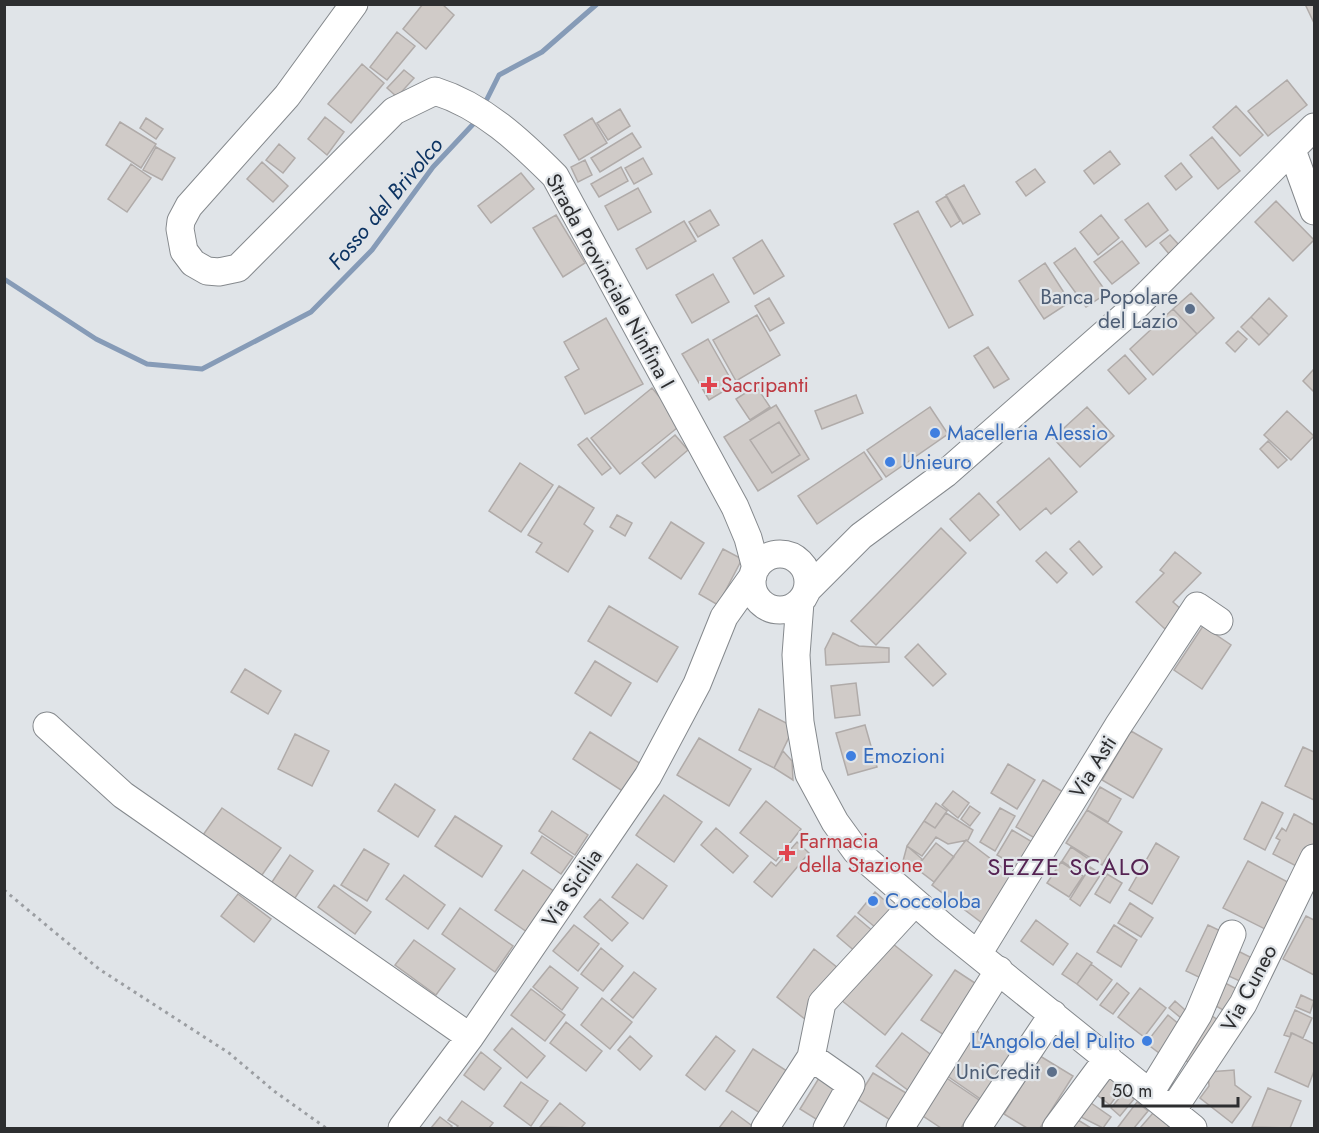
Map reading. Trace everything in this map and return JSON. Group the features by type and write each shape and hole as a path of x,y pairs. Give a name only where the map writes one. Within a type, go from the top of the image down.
{"street":[{"name":"Strada Provinciale Ninfina I","path":"354,4 287,96 189,206 180,229 184,251 193,263 207,271 219,273 238,268 394,111 435,91 455,97 513,135 555,176 735,507 748,538 755,572"},
{"path":"717,633 737,616 772,609 788,610 861,536 945,474 1135,307 1314,127"},
{"path":"1292,150 1314,211"},
{"name":"Strada Provinciale Ninfina I","path":"735,507 789,556"},
{"path":"796,656 772,609 757,599 752,584 755,572 767,558 827,549 861,536"},
{"path":"789,556 799,561 807,574 796,656 800,722 809,774 835,822 856,851 915,902 1108,1058 1183,1122"},
{"name":"Via Sicilia","path":"402,1128 470,1036 648,776 697,684 732,602 755,572"},
{"name":"Via Asti","path":"989,962 1119,726 1197,606 1220,621"},
{"path":"47,726 123,795 470,1036"},
{"name":"Via Cuneo","path":"1183,1122 1314,858"},
{"path":"765,1128 810,1057 822,1003 915,902"},
{"path":"1150,1093 1197,1015 1232,934"},
{"path":"900,1128 989,962"},
{"path":"977,1128 1053,1014"},
{"path":"810,1057 851,1085 827,1128"},
{"path":"1056,1128 1108,1058"}],"path":[{"path":"4,890 22,902 99,969 229,1053 274,1091 326,1128"}],"building":[{"path":"423,4 442,4 454,15 426,49 403,29"},
{"path":"1305,4 1314,4 1314,23"},
{"path":"397,32 415,46 387,80 370,67"},
{"path":"362,64 384,83 351,123 328,104"},
{"path":"404,70 414,78 397,97 387,88"},
{"path":"1287,80 1307,105 1268,136 1248,111"},
{"path":"1236,106 1263,135 1240,156 1213,127"},
{"path":"620,109 630,126 608,140 597,123"},
{"path":"325,117 344,132 327,155 308,139"},
{"path":"146,118 163,129 156,139 140,128"},
{"path":"592,118 607,143 579,160 564,135"},
{"path":"120,122 156,144 141,168 106,145"},
{"path":"632,133 641,147 600,172 591,158"},
{"path":"1212,137 1240,171 1218,189 1190,155"},
{"path":"279,144 295,158 283,173 266,160"},
{"path":"156,147 175,158 162,180 143,170"},
{"path":"1110,151 1120,164 1094,184 1084,171"},
{"path":"643,158 652,174 634,184 625,168"},
{"path":"585,160 592,175 578,182 571,167"},
{"path":"262,162 288,186 273,202 247,179"},
{"path":"1181,163 1192,177 1176,190 1165,176"},
{"path":"131,164 151,178 127,212 108,199"},
{"path":"621,167 628,181 599,197 591,184"},
{"path":"1035,169 1045,182 1026,196 1016,182"},
{"path":"521,173 534,189 491,223 478,206"},
{"path":"964,185 980,214 963,224 946,195"},
{"path":"638,188 651,212 618,230 605,206"},
{"path":"946,196 960,221 951,227 936,202"},
{"path":"1276,201 1314,240 1293,261 1255,222"},
{"path":"1148,203 1168,230 1146,247 1125,220"},
{"path":"710,210 719,225 698,237 689,222"},
{"path":"918,211 973,315 949,328 894,224"},
{"path":"556,215 585,263 563,277 533,228"},
{"path":"1101,215 1119,238 1098,255 1080,232"},
{"path":"684,221 696,241 647,269 636,249"},
{"path":"1170,235 1179,245 1169,254 1160,243"},
{"path":"762,240 784,276 754,294 733,258"},
{"path":"1122,241 1139,263 1112,284 1094,262"},
{"path":"1075,248 1107,293 1086,307 1054,263"},
{"path":"1045,263 1070,302 1044,319 1019,281"},
{"path":"713,274 729,302 692,323 676,295"},
{"path":"1191,293 1214,318 1197,334 1173,309"},
{"path":"769,298 784,323 770,331 755,306"},
{"path":"1269,298 1287,316 1269,335 1251,317"},
{"path":"1173,309 1197,334 1153,375 1130,349"},
{"path":"757,315 780,355 736,381 713,340"},
{"path":"1251,317 1269,335 1259,345 1241,327"},
{"path":"606,318 643,384 585,414 565,377 579,369 564,342"},
{"path":"1238,331 1247,339 1235,352 1226,343"},
{"path":"708,339 734,385 709,400 682,354"},
{"path":"988,347 1009,379 994,388 974,356"},
{"path":"1125,355 1146,379 1129,394 1108,370"},
{"path":"1314,369 1314,392 1303,381"},
{"path":"756,386 770,407 750,420 736,399"},
{"path":"652,388 682,424 620,474 591,438"},
{"path":"856,395 863,413 822,429 815,411"},
{"path":"776,405 809,459 758,491 724,437"},
{"path":"930,407 948,434 886,477 867,450"},
{"path":"1087,407 1114,436 1080,467 1053,438"},
{"path":"1287,411 1314,436 1291,460 1264,435"},
{"path":"779,422 800,455 772,473 750,440"},
{"path":"675,435 688,450 655,478 642,463"},
{"path":"587,438 611,468 602,475 578,445"},
{"path":"1268,441 1287,460 1278,468 1260,449"},
{"path":"864,452 882,479 817,524 798,496"},
{"path":"1049,458 1077,492 1051,514 1046,508 1020,530 997,502"},
{"path":"520,463 553,485 521,532 489,511"},
{"path":"559,486 594,508 584,524 593,531 568,572 536,552 542,543 528,535"},
{"path":"979,493 999,515 970,541 950,519"},
{"path":"617,515 632,523 625,536 610,527"},
{"path":"671,522 704,543 681,579 649,558"},
{"path":"941,528 966,553 876,645 851,621"},
{"path":"1079,541 1102,567 1093,575 1070,549"},
{"path":"723,549 742,559 718,605 699,594"},
{"path":"1046,552 1067,573 1057,583 1036,561"},
{"path":"1175,552 1201,573 1173,602 1182,610 1165,629 1136,602 1164,573 1160,570"},
{"path":"609,606 678,647 657,682 588,641"},
{"path":"1203,626 1231,645 1202,689 1174,670"},
{"path":"833,633 859,646 889,648 889,662 826,665 825,649"},
{"path":"918,644 946,674 933,686 905,657"},
{"path":"595,661 631,683 611,716 575,693"},
{"path":"245,669 281,691 268,714 231,692"},
{"path":"856,683 860,715 835,718 831,686"},
{"path":"759,709 794,727 774,768 739,750"},
{"path":"865,725 877,767 848,775 836,733"},
{"path":"1131,731 1162,749 1133,798 1102,780"},
{"path":"590,732 641,764 624,792 573,759"},
{"path":"295,734 329,751 312,786 278,769"},
{"path":"699,738 751,769 729,806 677,775"},
{"path":"1303,747 1314,752 1314,800 1285,786"},
{"path":"783,751 792,761 793,780 774,768"},
{"path":"1008,764 1035,780 1017,809 991,793"},
{"path":"1043,780 1070,796 1043,843 1016,827"},
{"path":"395,784 435,810 418,837 378,811"},
{"path":"1100,787 1121,799 1108,822 1087,810"},
{"path":"953,791 969,803 958,818 942,805"},
{"path":"664,795 702,822 674,862 636,835"},
{"path":"766,801 801,829 776,861 740,833"},
{"path":"1262,802 1283,813 1265,850 1244,839"},
{"path":"936,803 947,811 935,828 924,821"},
{"path":"970,806 980,813 970,826 961,819"},
{"path":"222,808 281,848 262,875 203,835"},
{"path":"1000,808 1015,816 995,851 980,842"},
{"path":"1087,810 1122,832 1102,865 1066,843"},
{"path":"552,811 588,835 575,855 539,831"},
{"path":"946,813 973,830 968,840 948,844 936,837 922,856 907,846 924,821 935,828"},
{"path":"1294,814 1314,825 1314,845 1302,869 1273,854 1280,840 1276,838 1282,828 1286,831"},
{"path":"455,816 502,846 482,877 435,846"},
{"path":"716,828 748,856 733,873 701,845"},
{"path":"1012,830 1039,846 1024,871 997,855"},
{"path":"542,836 573,857 561,874 531,853"},
{"path":"966,840 1020,881 986,926 932,885"},
{"path":"797,842 809,853 772,897 754,882 771,862 776,866"},
{"path":"936,843 954,857 934,882 916,868"},
{"path":"1156,843 1179,857 1152,904 1129,890"},
{"path":"907,846 922,859 915,869 903,861"},
{"path":"1071,847 1090,860 1081,874 1062,861"},
{"path":"364,849 389,864 367,901 341,885"},
{"path":"290,855 313,871 293,901 270,885"},
{"path":"1248,861 1297,887 1273,933 1223,908"},
{"path":"1061,862 1083,876 1069,897 1047,883"},
{"path":"637,864 667,886 643,919 612,897"},
{"path":"1090,867 1101,874 1080,906 1070,899"},
{"path":"523,870 555,892 527,932 495,910"},
{"path":"1107,874 1122,883 1110,903 1095,894"},
{"path":"404,875 445,905 428,929 386,899"},
{"path":"334,885 371,912 355,934 318,907"},
{"path":"875,892 898,912 881,932 858,913"},
{"path":"238,894 271,919 254,942 221,916"},
{"path":"600,899 628,923 612,941 584,917"},
{"path":"1130,903 1153,918 1141,937 1118,923"},
{"path":"460,908 513,946 495,972 442,934"},
{"path":"855,916 874,932 857,953 837,936"},
{"path":"1306,916 1314,920 1314,975 1283,959"},
{"path":"1036,920 1068,944 1053,965 1021,941"},
{"path":"574,925 599,944 578,971 553,951"},
{"path":"1114,925 1137,940 1121,967 1097,952"},
{"path":"1208,925 1227,934 1205,980 1186,971"},
{"path":"414,940 455,969 436,995 395,965"},
{"path":"888,940 932,975 885,1035 841,1000"},
{"path":"601,948 623,966 603,991 581,974"},
{"path":"814,949 843,972 806,1020 777,997"},
{"path":"1236,950 1262,963 1251,986 1224,974"},
{"path":"1077,953 1092,963 1077,984 1062,974"},
{"path":"1091,964 1112,980 1097,1000 1077,984"},
{"path":"550,966 578,988 562,1010 533,987"},
{"path":"955,970 978,985 944,1035 921,1020"},
{"path":"634,972 656,989 633,1018 611,1000"},
{"path":"1117,983 1129,993 1113,1014 1100,1005"},
{"path":"1225,983 1245,993 1234,1016 1214,1005"},
{"path":"1140,988 1166,1008 1144,1037 1118,1017"},
{"path":"531,989 565,1015 545,1041 511,1015"},
{"path":"1301,995 1314,1001 1310,1013 1296,1007"},
{"path":"602,998 632,1022 610,1049 581,1025"},
{"path":"1175,1001 1193,1017 1187,1023 1169,1008"},
{"path":"1295,1010 1312,1018 1303,1038 1291,1033 1290,1037 1284,1035"},
{"path":"1209,1014 1224,1024 1197,1068 1182,1058"},
{"path":"1168,1015 1180,1025 1159,1053 1146,1043"},
{"path":"566,1022 602,1051 586,1071 550,1043"},
{"path":"512,1028 545,1056 527,1078 494,1050"},
{"path":"975,1030 1012,1054 982,1100 946,1075"},
{"path":"902,1033 938,1060 913,1094 876,1066"},
{"path":"1292,1033 1314,1044 1314,1071 1308,1087 1275,1072"},
{"path":"630,1036 652,1056 640,1070 618,1050"},
{"path":"716,1036 735,1051 705,1090 686,1075"},
{"path":"753,1049 793,1075 766,1117 726,1091"},
{"path":"481,1052 501,1068 484,1090 464,1075"},
{"path":"1040,1056 1073,1076 1040,1128 1027,1128 1004,1114"},
{"path":"1234,1070 1235,1085 1251,1097 1232,1123 1200,1098 1209,1086 1208,1072"},
{"path":"873,1073 911,1096 895,1123 857,1099"},
{"path":"1106,1073 1124,1086 1110,1105 1092,1091"},
{"path":"945,1077 979,1100 961,1128 941,1128 920,1114"},
{"path":"819,1078 843,1092 824,1124 800,1109"},
{"path":"521,1082 548,1101 531,1126 504,1106"},
{"path":"1268,1088 1301,1101 1290,1128 1252,1127"},
{"path":"1125,1091 1134,1099 1120,1116 1111,1108"},
{"path":"462,1101 493,1123 489,1128 456,1128 458,1126 448,1120"},
{"path":"1137,1102 1148,1111 1134,1128 1118,1127"},
{"path":"560,1103 585,1123 581,1128 540,1127"},
{"path":"1091,1103 1111,1117 1103,1128 1081,1117"},
{"path":"732,1111 755,1128 719,1128"},
{"path":"1153,1113 1169,1126 1167,1128 1140,1128"},
{"path":"440,1117 452,1126 450,1128 431,1128"},
{"path":"1078,1120 1091,1128 1072,1128"}],"waterway":[{"name":"Fosso del Brivolco","path":"483,107 499,75 542,52 597,4"},
{"name":"Fosso del Brivolco","path":"4,279 96,339 147,364 202,369 311,312 372,250 433,167 477,120"}],"place":[{"name":"Banca Popolare del Lazio","path":"1190,309"},
{"name":"Sacripanti","path":"709,385"},
{"name":"Macelleria Alessio","path":"935,433"},
{"name":"Unieuro","path":"890,462"},
{"name":"Emozioni","path":"851,756"},
{"name":"Farmacia della Stazione","path":"787,853"},
{"name":"Coccoloba","path":"873,901"},
{"name":"L'Angolo del Pulito","path":"1147,1041"},
{"name":"UniCredit","path":"1052,1072"}],"district":[{"name":"SEZZE SCALO","path":"1069,866"}]}
